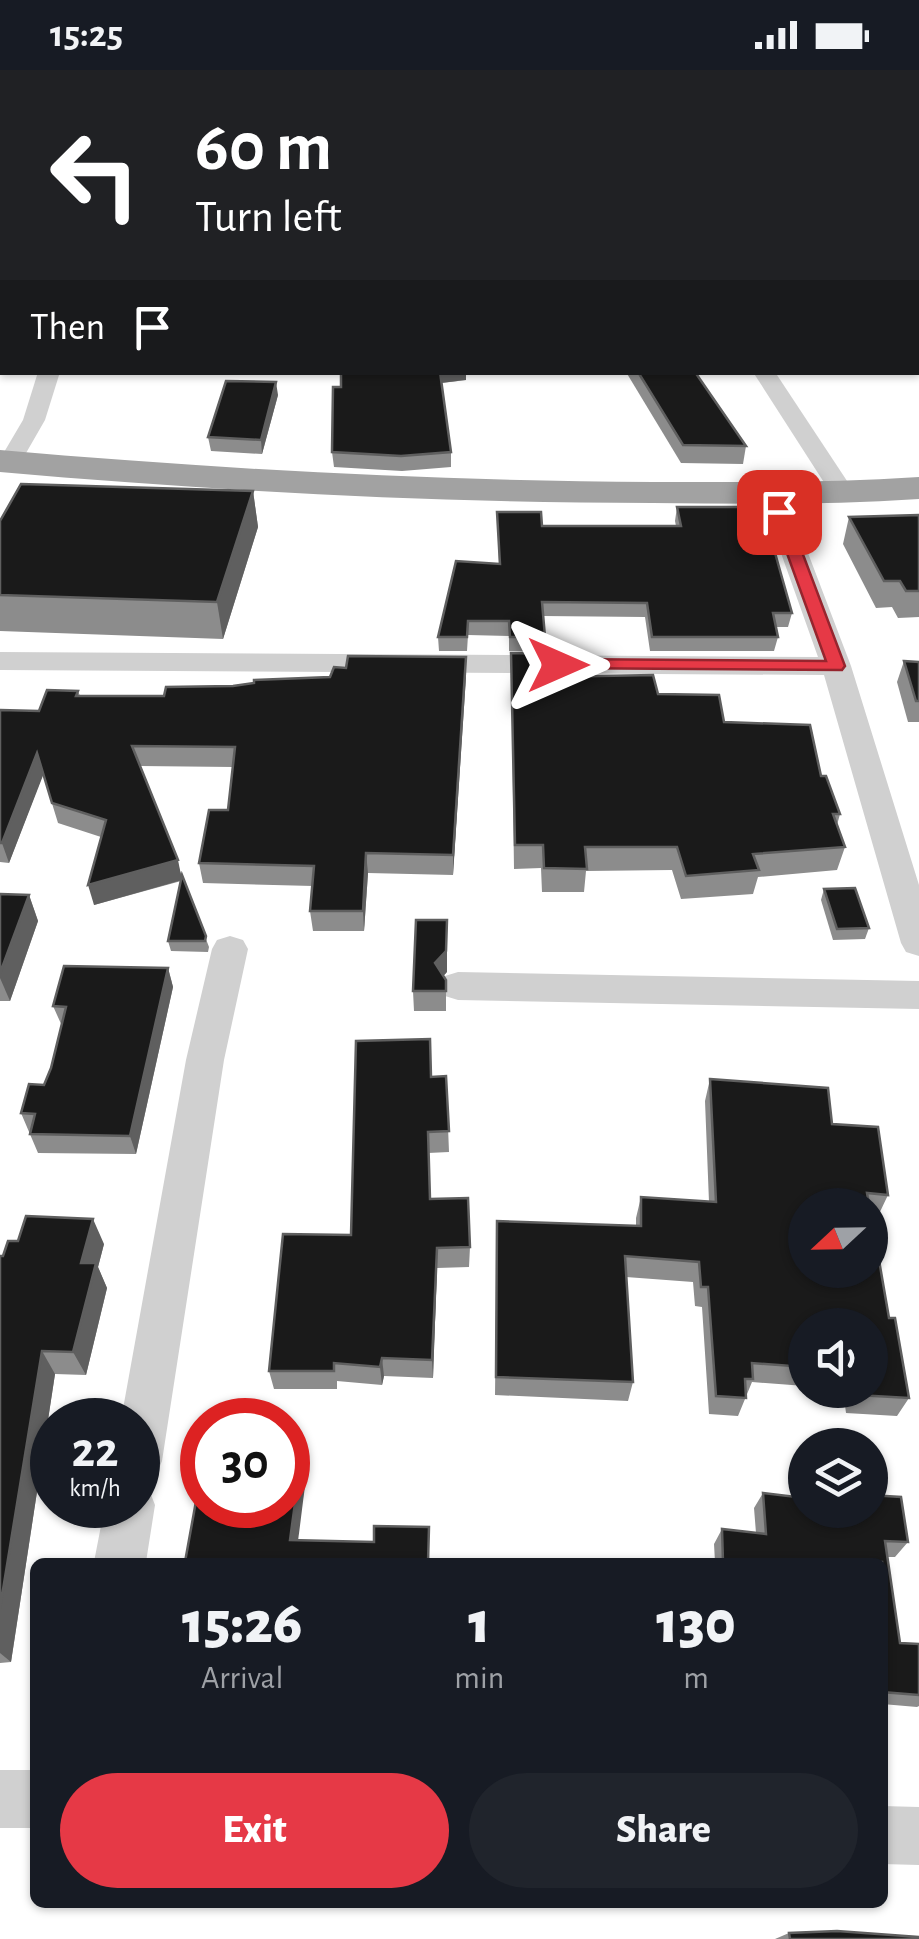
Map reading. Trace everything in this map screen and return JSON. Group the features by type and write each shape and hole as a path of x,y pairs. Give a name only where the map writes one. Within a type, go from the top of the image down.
{"highway":[{"path":"2,474 490,492 843,493 919,488"},
{"path":"2,474 464,509 779,512 919,504"}],"street":[{"path":"2,474 34,420 48,375"},
{"path":"766,375 843,493"},
{"path":"779,512 836,666 919,943"},
{"path":"0,662 836,666"},
{"path":"149,1398 205,1060 230,949"},
{"path":"458,986 919,994"},
{"path":"121,1558 126,1528"},
{"path":"0,1799 30,1799"},
{"path":"888,1834 919,1836"}],"building":[{"path":"341,375 440,375 451,452 401,456 332,452 333,387 341,387"},
{"path":"640,375 697,375 746,446 683,445"},
{"path":"226,381 276,382 261,440 208,437"},
{"path":"21,484 253,491 217,602 0,595 0,521"},
{"path":"677,507 762,507 792,613 773,613 778,637 652,637 647,603 542,602 545,637 510,637 509,621 468,621 467,637 438,637 456,561 500,564 497,512 541,512 542,526 681,526"},
{"path":"919,515 919,591 906,591 900,581 884,581 849,517"},
{"path":"511,653 547,654 549,677 653,675 658,694 719,695 724,722 810,725 821,776 826,776 840,814 833,814 845,847 753,854 759,870 686,876 677,847 585,847 587,869 544,868 543,845 515,845"},
{"path":"348,656 466,657 453,855 366,853 363,911 310,911 314,866 199,863 209,810 228,810 235,747 132,746 178,860 88,885 106,820 52,803 37,753 0,843 0,710 39,711 47,690 78,691 76,696 164,696 166,687 233,686 254,680 330,677 334,667 346,668"},
{"path":"904,661 919,662 919,701 916,701"},
{"path":"182,875 206,936 205,941 168,941"},
{"path":"855,888 869,928 837,929 824,889"},
{"path":"0,894 29,895 0,973"},
{"path":"416,920 447,920 446,951 435,963 446,980 446,991 413,991"},
{"path":"64,966 168,968 130,1136 30,1134 35,1114 21,1113 29,1084 44,1085 51,1068 66,1007 53,1006"},
{"path":"430,1039 431,1077 446,1076 449,1131 428,1132 430,1199 468,1198 470,1247 437,1248 432,1360 382,1358 380,1367 334,1363 334,1371 269,1371 283,1234 351,1235 356,1041"},
{"path":"710,1079 828,1088 832,1124 878,1127 887,1188 788,1188 788,1288 884,1288 887,1308 788,1308 788,1366 752,1363 753,1379 745,1379 746,1398 716,1396 708,1287 701,1287 699,1262 625,1256 633,1382 496,1377 497,1221 641,1226 641,1197 716,1202"},
{"path":"26,1216 93,1219 81,1263 96,1263 73,1352 42,1351 34,1398 30,1398 30,1424 0,1608 0,1256 8,1241 18,1241"},
{"path":"888,1312 889,1318 895,1318 909,1398 888,1397"},
{"path":"763,1493 788,1496 788,1528 888,1528 888,1496 901,1497 908,1542 885,1541 888,1558 723,1558 722,1529 766,1534"},
{"path":"374,1526 429,1527 428,1558 186,1558 191,1528 292,1528 290,1540 374,1542"},
{"path":"888,1561 900,1643 919,1644 919,1695 888,1692"},
{"path":"837,1931 919,1939 790,1939 789,1933"}],"route":[{"path":"558,665 836,666 779,512"}]}
